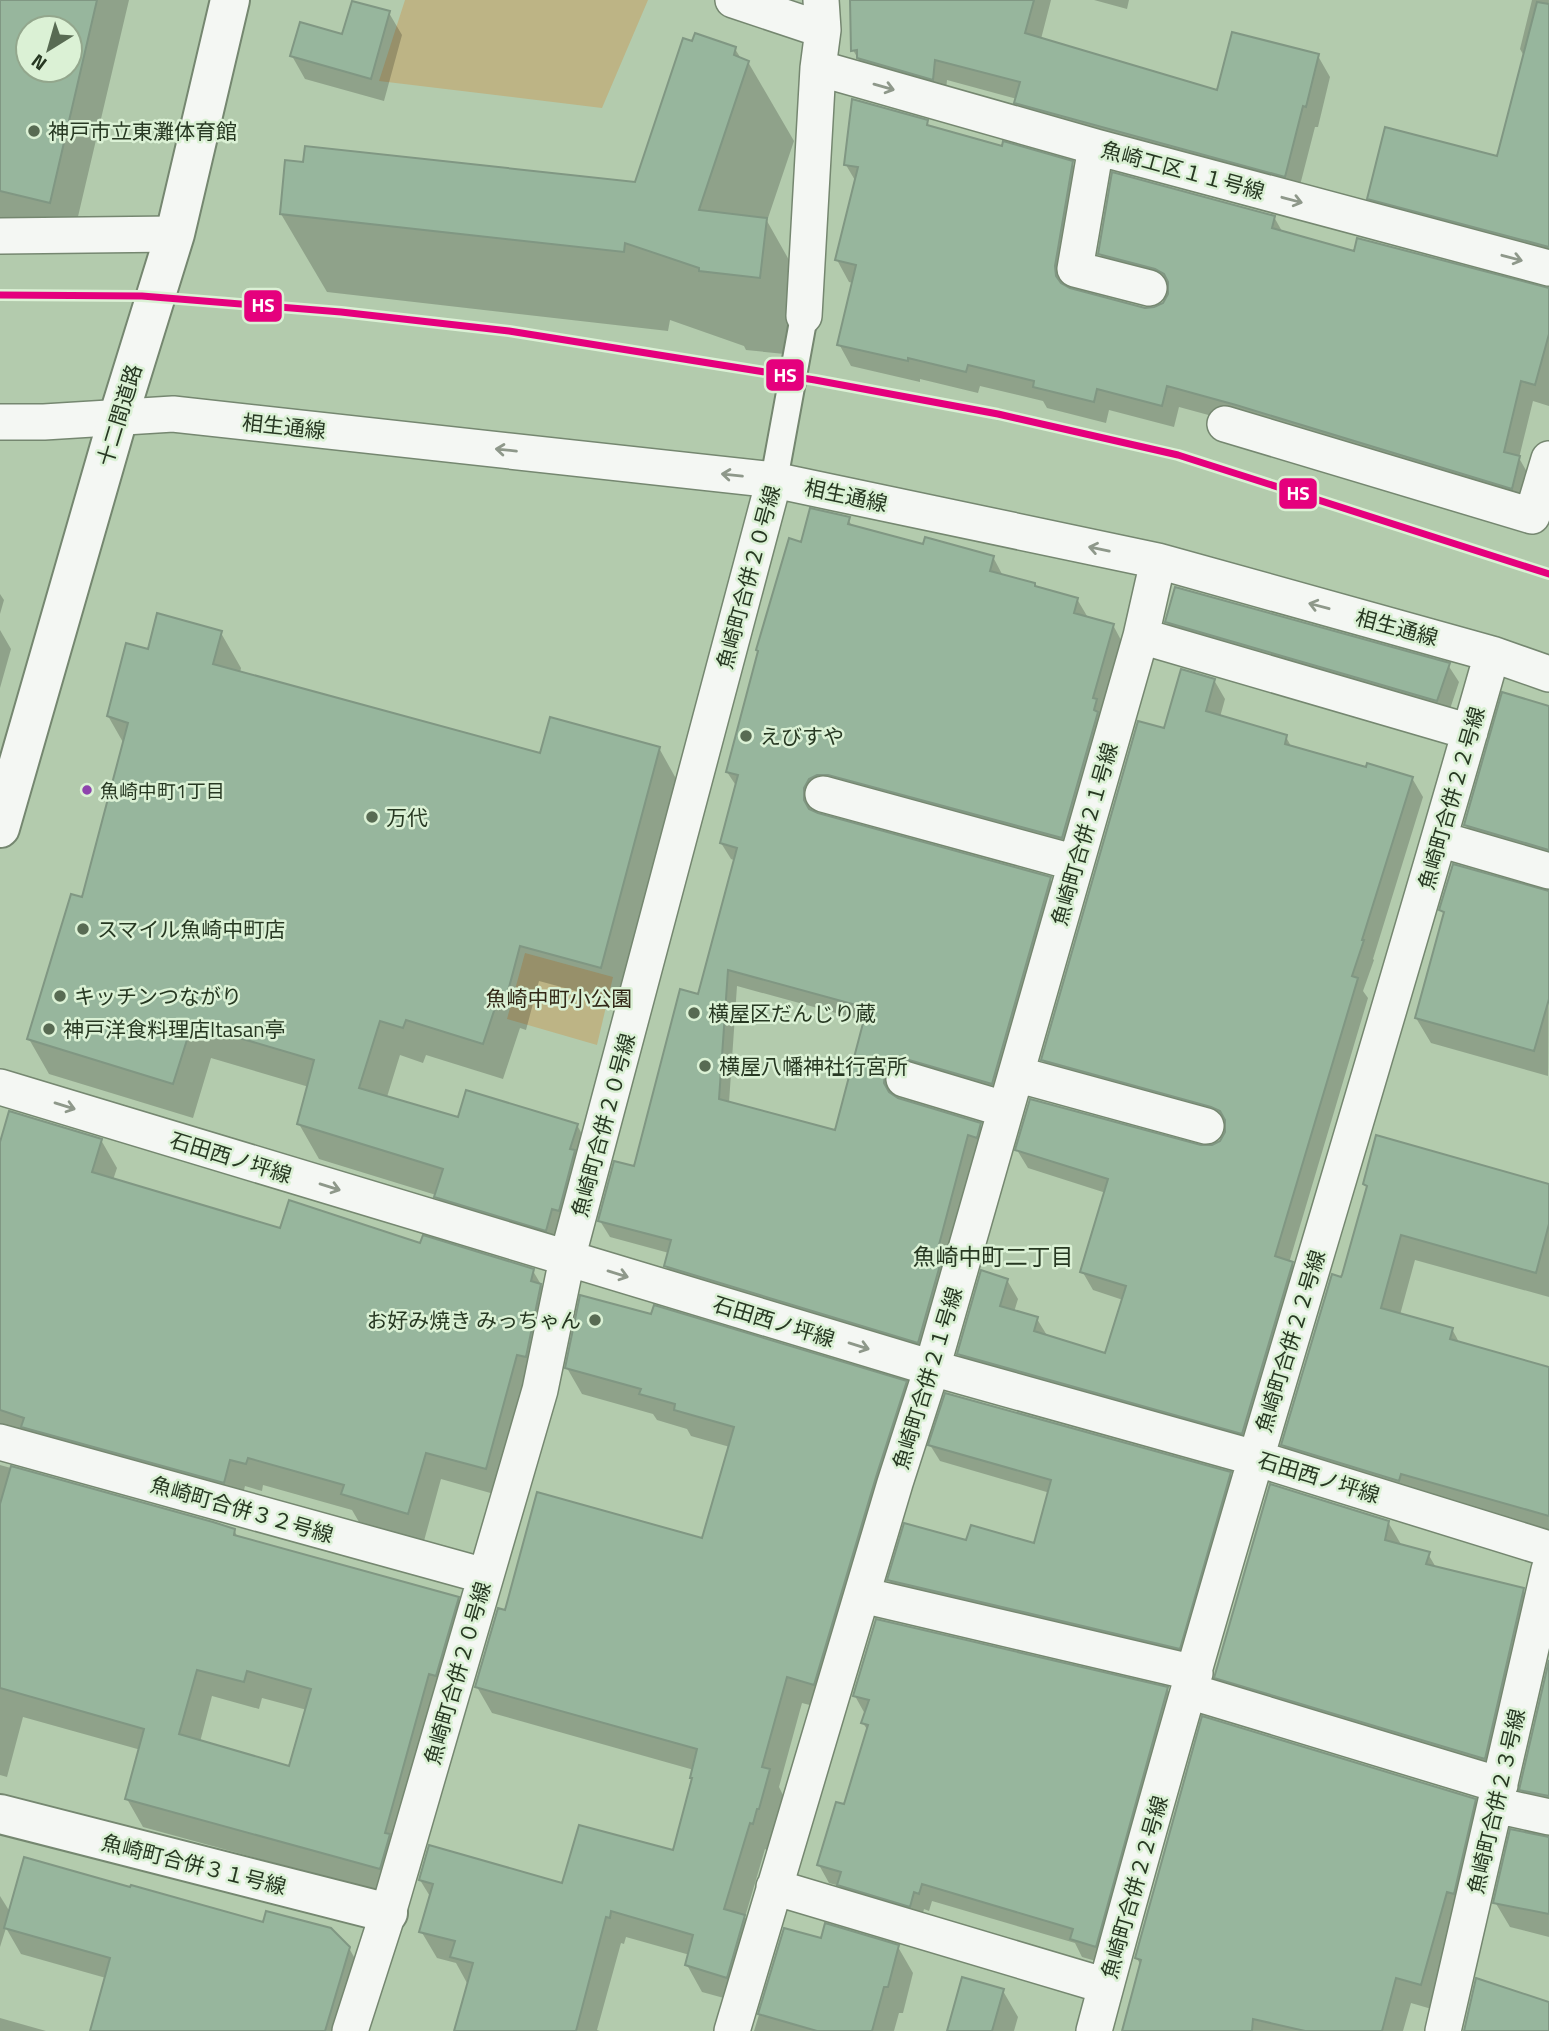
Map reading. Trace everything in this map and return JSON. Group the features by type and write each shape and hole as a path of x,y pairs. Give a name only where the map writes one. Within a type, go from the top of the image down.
{"street":[{"name":"十二間道路","path":"0,828 174,234 230,0"},
{"path":"733,0 822,15"},
{"name":"魚崎町合併２０号線","path":"350,2031 388,1913 540,1390 567,1259 774,480 804,316 822,15"},
{"name":"魚崎工区１１号線","path":"818,68 1096,147 1549,268"},
{"path":"1096,147 1075,269 1149,288"},
{"path":"0,236 174,234"},
{"name":"相生通線","path":"0,422 173,414 774,480 1158,561 1492,653 1549,674"},
{"path":"1225,424 1532,516 1549,459"},
{"name":"魚崎町合併２１号線","path":"732,2031 932,1368 1141,636 1158,561"},
{"path":"1141,636 1470,732"},
{"name":"魚崎町合併２２号線","path":"1094,2031 1255,1458 1492,653"},
{"path":"823,794 1076,863"},
{"path":"1439,839 1549,871"},
{"path":"1016,1074 1206,1126"},
{"path":"904,1079 1004,1109"},
{"name":"石田西ノ坪線","path":"0,1087 932,1368 1255,1458 1549,1549"},
{"name":"魚崎町合併３２号線","path":"0,1442 485,1576"},
{"name":"魚崎町合併２３号線","path":"1443,2031 1549,1570"},
{"path":"862,1595 1192,1682 1497,1795 1549,1817"},
{"name":"魚崎町合併３１号線","path":"0,1814 388,1913"},
{"path":"774,1887 1106,1986"}],"green space":[{"path":"405,0 648,0 602,108 379,81"},
{"name":"魚崎中町小公園","path":"525,953 613,977 597,1045 507,1019"}],"building":[{"name":"神戸市立東灘体育館","path":"0,0 97,0 84,56 84,14 14,14 14,84 78,84 50,203 0,191"},
{"path":"850,0 1034,0 1025,33 1217,90 1232,32 1319,54 1285,177 1014,103 1020,82 935,60 933,80 857,58 857,50 851,51"},
{"path":"352,1 390,11 371,79 290,56 300,22 342,34"},
{"path":"1537,2 1549,4 1549,247 1367,199 1385,127 1497,156"},
{"path":"695,33 736,47 734,55 749,61 699,210 767,218 760,278 699,271 699,268 625,243 624,252 280,214 285,160 303,162 305,146 635,182 683,38 692,41"},
{"path":"852,99 928,120 927,125 1002,146 1003,141 1073,161 1055,266 1056,276 1070,288 1145,308 1163,303 1168,294 1168,282 1164,274 1155,269 1098,254 1112,172 1275,216 1272,228 1354,251 1357,238 1549,288 1549,334 1535,385 1521,381 1504,452 1520,456 1512,489 1167,386 1162,406 1097,389 1094,402 1033,387 1034,381 968,365 966,372 837,345 856,265 835,260 858,167 844,165"},
{"path":"810,508 850,517 848,524 923,544 925,537 994,556 990,571 1078,598 1074,613 1114,624 1093,698 1097,699 1094,710 1098,712 1062,838 828,775 817,775 809,779 804,788 804,800 809,809 818,813 1051,877 992,1084 900,1059 891,1064 885,1074 884,1083 889,1092 898,1098 981,1123 977,1138 968,1135 936,1256 942,1258 918,1343 664,1266 671,1240 598,1221 614,1161 634,1166 680,989 698,994 737,848 720,843 738,775 726,772 758,651 756,650 789,538 801,542","holes":["728,970 867,1008 835,1130 719,1099"]},
{"path":"1175,587 1450,663 1437,701 1165,622"},
{"name":"万代","path":"157,613 222,631 213,664 540,753 550,717 660,747 601,968 520,946 507,995 500,993 483,1044 406,1020 403,1028 380,1021 359,1088 458,1117 466,1090 578,1124 570,1149 575,1150 559,1211 552,1209 546,1231 434,1197 443,1169 297,1124 314,1060 192,1024 173,1084 27,1039 71,894 82,897 128,723 107,716 126,643 148,649"},
{"path":"1181,669 1215,679 1206,711 1287,735 1285,744 1413,777 1362,940 1352,976 1358,978 1275,1256 1293,1262 1242,1434 957,1354 981,1270 1008,1279 1000,1306 1038,1317 1034,1331 1105,1353 1126,1286 1080,1272 1108,1179 1015,1150 1030,1099 1201,1145 1212,1145 1220,1141 1225,1132 1225,1120 1220,1111 1211,1107 1041,1060 1138,721 1164,728"},
{"path":"1502,692 1549,706 1549,850 1464,825"},
{"path":"1453,864 1549,891 1549,999 1534,1051 1415,1018 1444,912 1439,910"},
{"path":"9,1111 102,1139 92,1172 280,1228 289,1200 420,1243 423,1235 534,1269 531,1281 541,1284 526,1357 517,1355 486,1469 426,1453 408,1514 341,1494 344,1485 248,1458 246,1464 230,1460 224,1483 21,1427 24,1418 0,1410 0,1142"},
{"path":"1376,1135 1549,1184 1549,1224 1536,1273 1401,1235 1381,1308 1453,1328 1450,1339 1549,1367 1549,1516 1401,1474 1399,1481 1281,1445 1332,1274 1342,1275 1367,1186 1363,1184"},
{"path":"580,1295 651,1314 654,1305 907,1381 814,1685 787,1677 762,1767 770,1769 759,1809 753,1824 750,1823 724,1909 745,1915 727,1978 685,1965 693,1935 611,1911 610,1918 606,1917 576,2031 454,2031 473,1963 450,1957 455,1941 419,1932 433,1884 419,1880 429,1845 562,1883 579,1825 673,1850 697,1749 475,1687 498,1608 505,1610 537,1492 702,1538 734,1427 674,1410 675,1404 639,1394 641,1389 565,1368"},
{"path":"945,1393 1231,1472 1180,1649 887,1580 904,1523 966,1540 971,1525 1034,1543 1051,1480 928,1445"},
{"path":"11,1466 213,1522 235,1529 234,1535 459,1597 436,1676 429,1674 385,1833 390,1834 380,1869 125,1799 144,1729 0,1688 0,1504","holes":["197,1670 244,1682 247,1671 311,1689 289,1766 179,1734"]},
{"path":"1270,1484 1389,1521 1385,1540 1430,1552 1426,1564 1524,1588 1485,1759 1214,1678"},
{"path":"876,1619 1168,1687 1096,1947 1070,1939 1073,1929 922,1884 919,1894 914,1892 910,1907 837,1885 841,1872 817,1865 836,1802 844,1804 868,1725 861,1723 869,1700 853,1696"},
{"path":"1549,1660 1549,1796 1519,1790"},
{"path":"1202,1716 1476,1799 1454,1894 1447,1892 1421,1985 1396,1978 1382,2031 1305,2031 1253,2019 1252,2031 1122,2031 1141,1960 1135,1958"},
{"path":"1510,1829 1549,1837 1549,1914 1493,1903"},
{"path":"24,1857 263,1922 266,1911 331,1928 350,1947 325,2031 90,2031 110,1958 4,1928"},
{"path":"825,1923 899,1945 872,2031 817,2031 758,2014 784,1928 821,1938"},
{"path":"962,1977 1004,1989 992,2031 947,2031"},
{"path":"1476,1978 1549,2002 1549,2031 1464,2031"}],"transit line":[{"name":"HS","path":"0,295 142,296 341,312 509,331 815,380 998,414 1178,455 1549,574"}],"place":[{"name":"神戸市立東灘体育館","path":"34,131"},
{"name":"えびすや","path":"746,736"},
{"name":"魚崎中町1丁目","path":"87,790"},
{"name":"万代","path":"372,817"},
{"name":"スマイル魚崎中町店","path":"83,929"},
{"name":"キッチンつながり","path":"60,996"},
{"name":"横屋区だんじり蔵","path":"694,1013"},
{"name":"神戸洋食料理店Itasan亭","path":"49,1029"},
{"name":"横屋八幡神社行宮所","path":"705,1066"},
{"name":"お好み焼き みっちゃん","path":"595,1320"}],"district":[{"name":"魚崎中町二丁目","path":"993,1256"}]}
